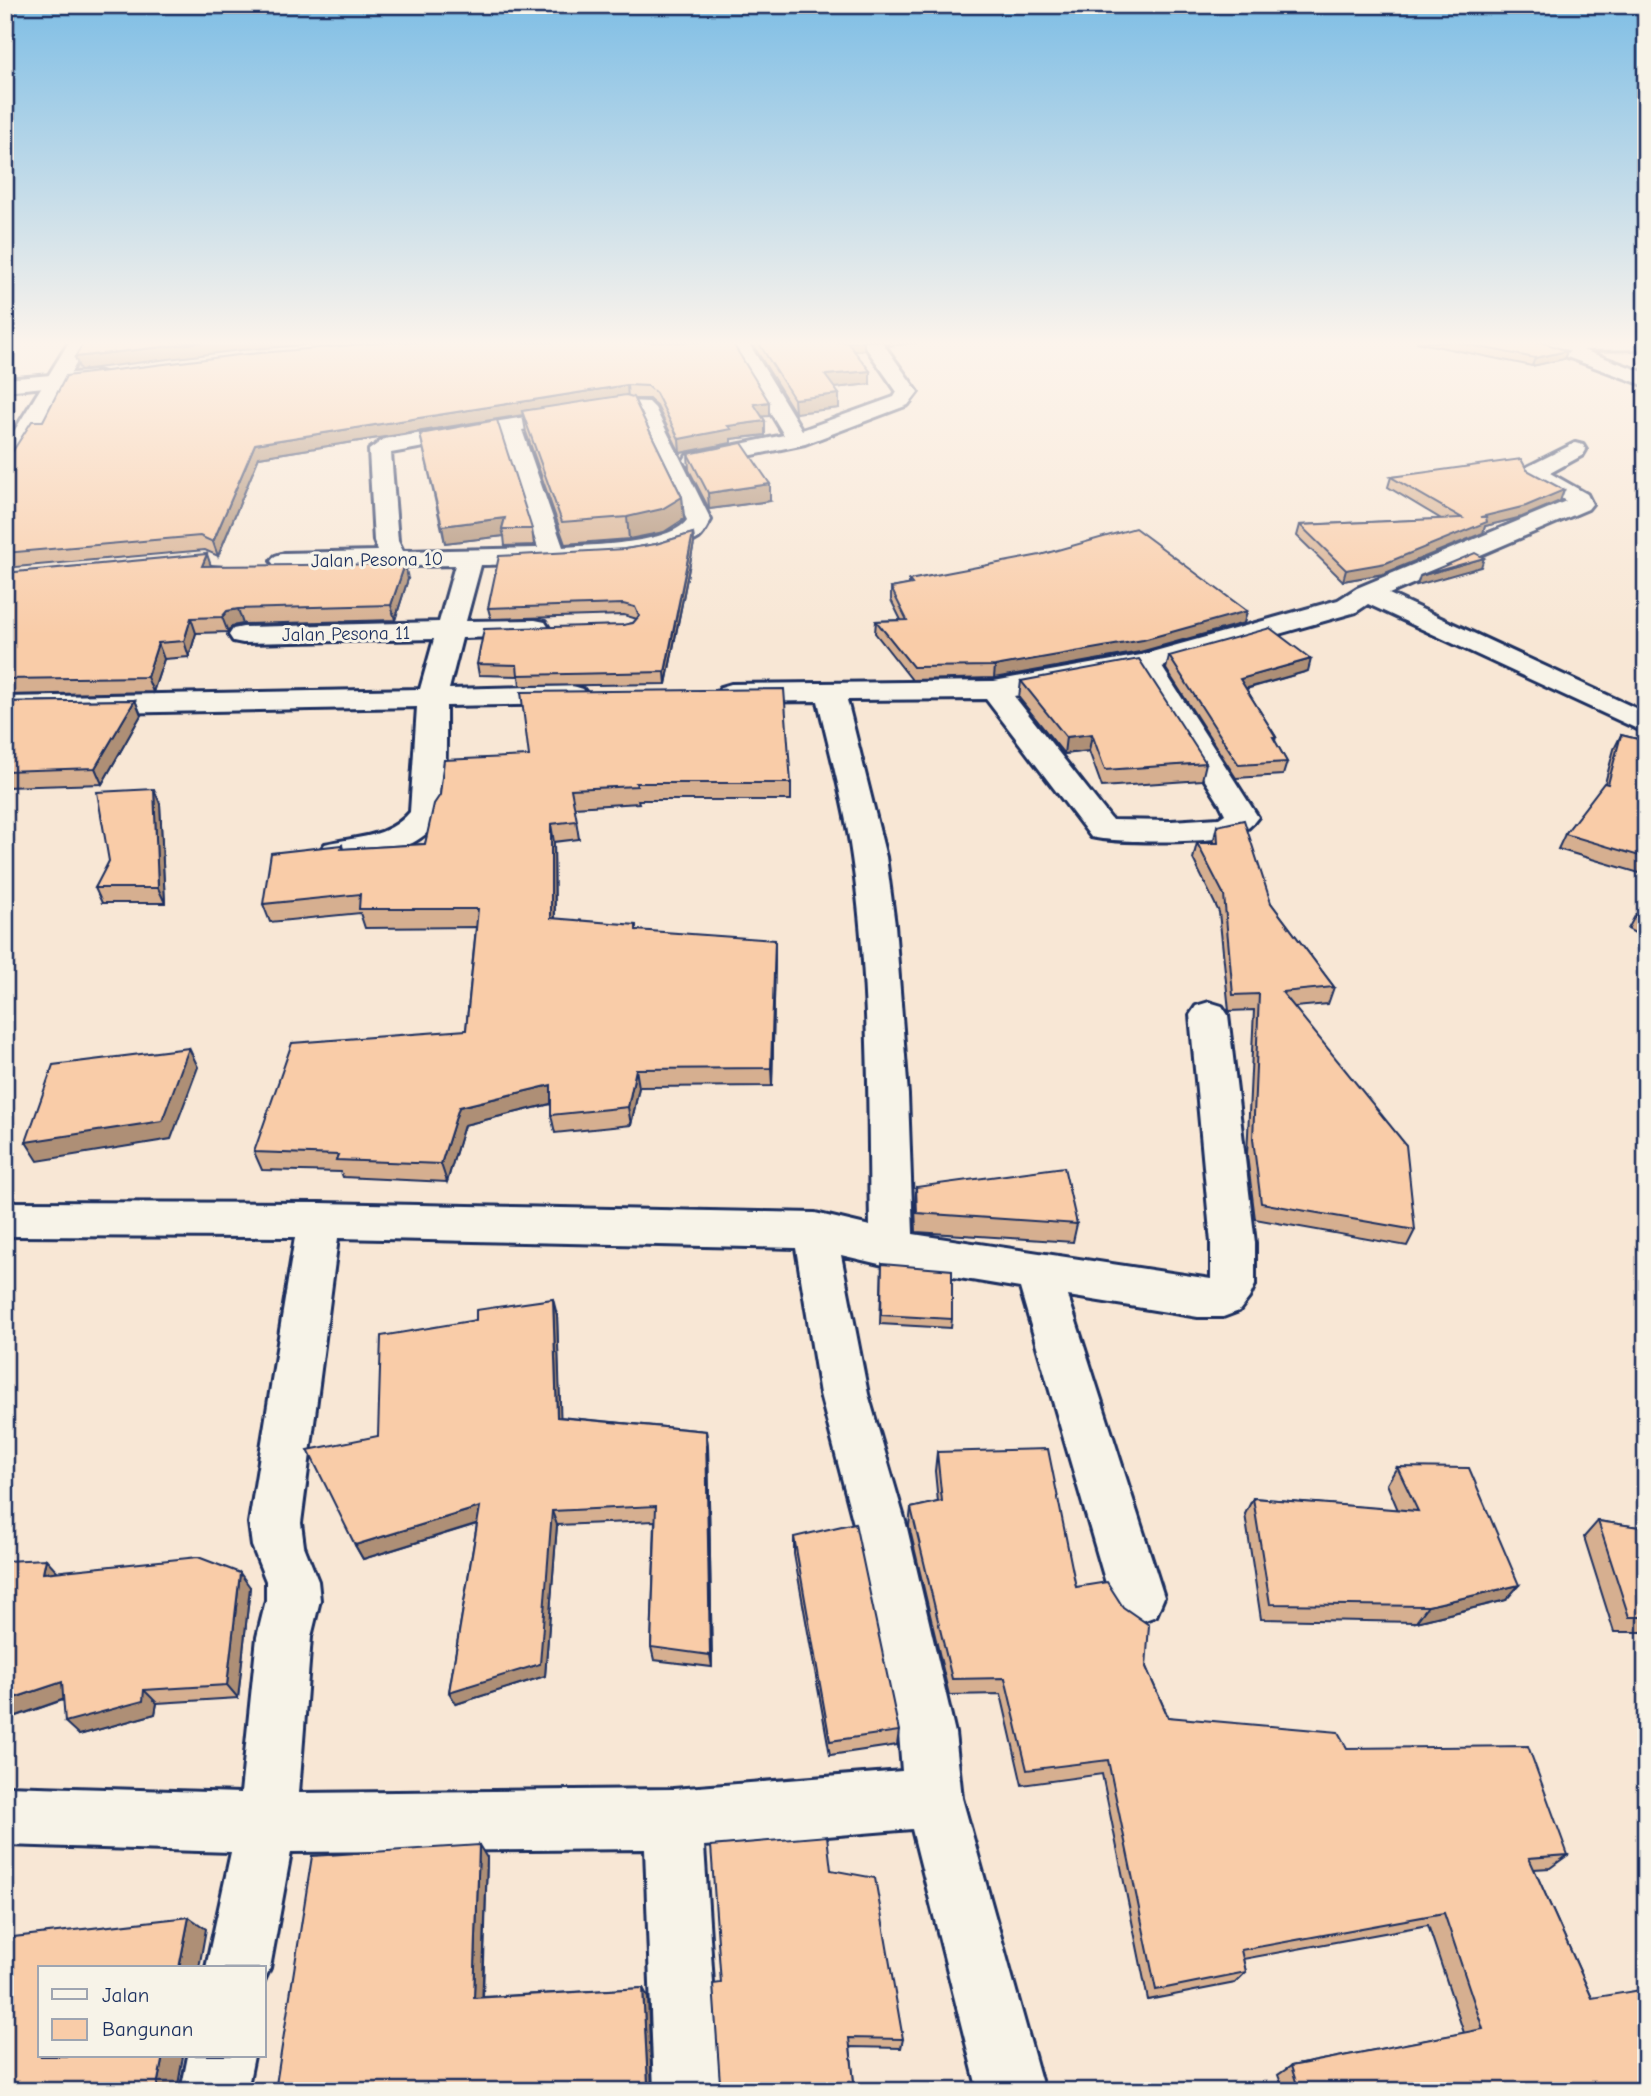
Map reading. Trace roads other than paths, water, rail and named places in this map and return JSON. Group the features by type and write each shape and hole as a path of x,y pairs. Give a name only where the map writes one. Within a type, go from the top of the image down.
{"street":[{"path":"5,464 20,440"},
{"path":"394,559 386,541 378,454 392,444 419,440"},
{"path":"515,440 554,557"},
{"path":"660,440 672,464 793,440"},
{"path":"706,693 995,690 1145,663 1347,606 1366,594 1580,504 1579,499 1533,472 1575,450"},
{"name":"Jalan Pesona 10","path":"284,561 554,557 633,547 696,531 700,526 699,520 672,464"},
{"path":"337,851 390,844 415,827 426,813 432,698 470,558"},
{"path":"1366,594 1409,611 1646,723"},
{"name":"Jalan Pesona 11","path":"243,635 557,628"},
{"path":"995,690 1103,830 1171,831 1227,827 1236,823 1242,817 1236,804 1145,663"},
{"path":"830,691 860,813 877,925 888,1095 892,1249"},
{"path":"5,706 597,695"},
{"path":"5,1219 319,1220 815,1231 892,1249 1198,1298 1223,1298 1233,1285 1233,1243 1209,1015"},
{"path":"238,1966 267,1824 285,1637 293,1600 292,1581 278,1546 275,1523 319,1220"},
{"path":"815,1231 844,1394 880,1528 927,1733 933,1797 1011,2091"},
{"path":"1038,1272 1137,1597"},
{"path":"5,1815 267,1824 673,1819 933,1797"},
{"path":"673,1819 687,2091"},
{"path":"214,2091 221,2058"}]}
